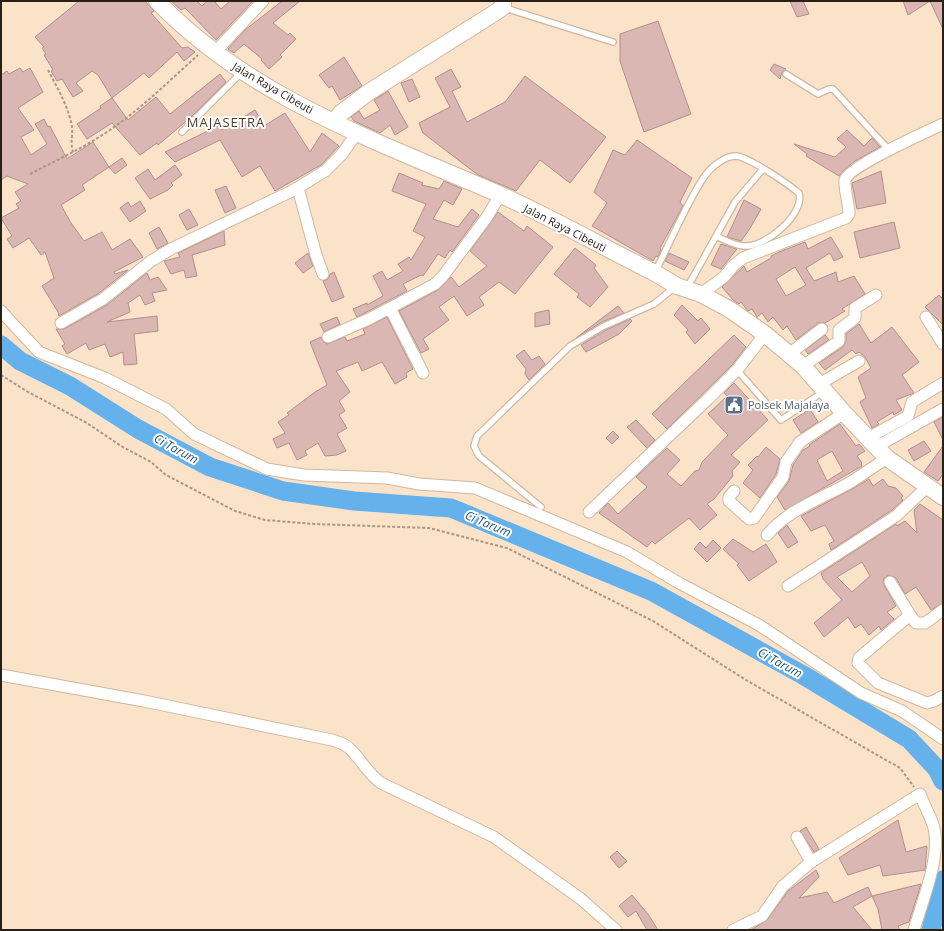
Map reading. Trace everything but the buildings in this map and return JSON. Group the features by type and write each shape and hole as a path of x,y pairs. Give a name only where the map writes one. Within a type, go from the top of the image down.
{"main road":[{"name":"Jalan Raya Cibeuti","path":"157,1 211,49 242,71 283,96 356,134 500,195 688,290 729,309 765,334 803,366 820,390 877,448 943,498"},
{"path":"333,122 341,113 369,92 503,4"}],"street":[{"path":"211,49 263,1"},
{"path":"688,290 724,277 733,266 743,258 849,216 845,181 852,171 889,150 943,124"},
{"path":"61,322 103,299 151,262 171,249 298,188 325,171 342,154 356,134"},
{"path":"298,188 316,255 323,274"},
{"path":"328,336 390,308 439,280 487,217 500,195"},
{"path":"803,366 839,341 839,330 856,318 855,308 876,295"},
{"path":"390,308 423,373"},
{"path":"1,311 39,352 105,378 166,409 194,434 267,469 304,475 387,478 420,484 475,488 627,552 679,583 717,601 759,625 861,693 902,711 943,739"},
{"path":"926,316 943,344"},
{"path":"789,354 822,330"},
{"path":"590,512 737,370 765,334"},
{"path":"820,390 859,361"},
{"path":"767,535 774,526 791,514 851,482 877,448 908,416 912,402 943,383"},
{"path":"877,448 943,409"},
{"path":"734,491 729,497 730,501 749,518 754,518 783,477 786,462 800,442 844,413"},
{"path":"788,586 896,516 927,487"},
{"path":"890,582 916,623 922,624 943,610"},
{"path":"910,615 859,658 858,663 878,683 927,703 943,696"},
{"path":"1,675 152,703 332,740 343,744 348,747 371,775 381,783 494,836 581,899 616,930"},
{"path":"733,930 762,916 783,886 811,862 920,794 934,829 935,848 930,877 914,930"},
{"path":"797,837 811,862"}],"lane":[{"path":"503,4 613,42"},
{"path":"182,132 242,71"},
{"path":"786,74 817,94 830,88 833,89 889,150"},
{"path":"655,273 705,177 718,163 730,157 741,157 763,169 800,193 800,205 788,222 773,236 758,245 745,246 716,236"},
{"path":"541,507 479,456 474,446 477,436 570,346 604,326 688,290 735,202 763,169"},
{"path":"737,370 781,420 820,390"}],"path":[{"path":"30,174 73,152 109,130 142,106 211,49"},
{"path":"48,70 66,109 72,128 70,141 73,152"},
{"path":"1,375 28,392 87,423 121,446 150,462 166,475 235,511 264,520 314,524 430,528 507,548 653,621 746,680 900,768 920,794"}],"waterway":[{"name":"Ci Tarum","path":"1,345 20,361 70,386 138,429 210,467 283,491 354,501 451,508 651,591 803,675 909,739 937,769 943,781"},
{"name":"Ci Tarum","path":"931,930 943,880"}],"place":[{"name":"Polsek Majalaya","path":"734,405"}],"district":[{"name":"MAJASETRA","path":"226,122"}]}
